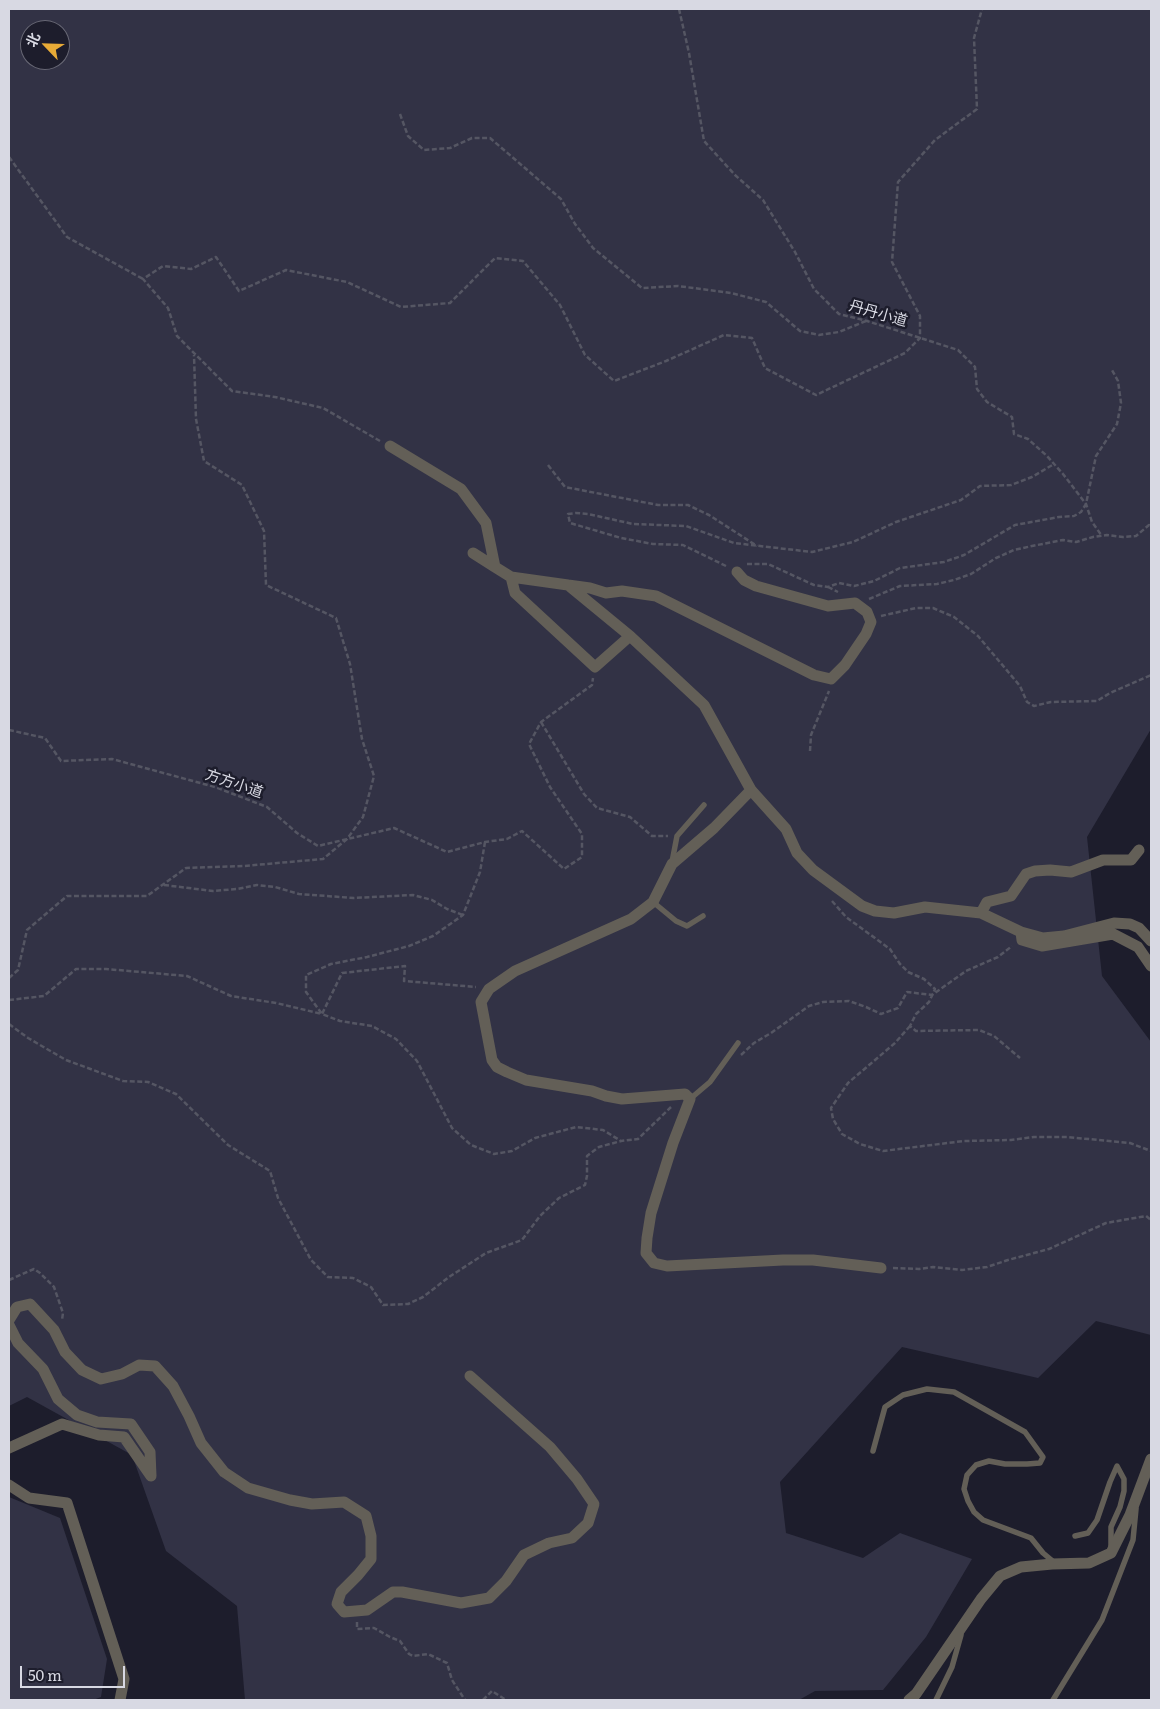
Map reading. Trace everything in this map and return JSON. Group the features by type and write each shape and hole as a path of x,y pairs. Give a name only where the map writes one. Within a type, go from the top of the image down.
{"street":[{"path":"390,446 461,490 486,523 495,567"},
{"path":"473,553 511,577 590,588 606,593 622,591 656,596 814,675 831,679 845,666 857,650 871,622 867,612 854,603 828,606 756,586 744,580 737,572"},
{"path":"511,577 515,593 595,666 630,636"},
{"path":"568,585 630,636 704,705 751,790 786,829 797,853 813,870 862,906 875,911 894,913 926,907 981,913 1042,946 1113,934 1138,947 1151,966"},
{"path":"751,790 714,828 672,864 653,902 631,919 515,971 489,989 481,1002 492,1060 497,1066 507,1072 526,1080 592,1091 622,1099 687,1096 651,1213 646,1253 654,1263 667,1266 813,1260 881,1268"},
{"path":"981,913 988,902 1011,896 1026,874 1050,870 1071,872 1103,860 1131,860 1139,850"},
{"path":"1021,936 1043,938 1064,936 1114,923 1130,924 1139,928 1151,941"},
{"path":"9,1320 17,1307 30,1304 54,1330 65,1352 82,1370 101,1379 122,1374 139,1365 156,1366 173,1386 201,1443 224,1472 248,1488 312,1504 344,1502 366,1516 371,1536 371,1559 342,1592 337,1604 344,1612 367,1610 393,1592 461,1603 489,1598 506,1581 524,1555 549,1543 572,1538 588,1523 594,1504 577,1479 550,1447 470,1376"},
{"path":"9,1325 18,1343 44,1369 58,1399 77,1415 96,1422 131,1424 150,1452 151,1476 124,1437 99,1435 62,1424 9,1448"},
{"path":"909,1700 916,1694 981,1599 1000,1576 1021,1567 1089,1563 1111,1553 1130,1515 1151,1458"},
{"path":"9,1485 29,1498 67,1503 124,1680 120,1700"}],"lane":[{"path":"672,864 677,836 704,805"},
{"path":"653,902 676,921 687,926 703,916"},
{"path":"687,1096 710,1082 738,1044"},
{"path":"872,1451 885,1408 903,1395 927,1389 954,1392 1025,1432 1043,1457 1040,1463 1005,1464 989,1461 976,1465 967,1475 964,1489 974,1512 983,1520 1030,1538 1056,1564"},
{"path":"1075,1536 1088,1534 1097,1520 1117,1466 1124,1479 1124,1491 1111,1527 1111,1553"},
{"path":"1053,1700 1102,1620 1133,1540 1137,1498"},
{"path":"936,1700 952,1667 963,1626"}],"path":[{"name":"丹丹小道","path":"679,9 689,53 704,141 735,175 763,200 795,252 814,289 839,314 868,321 958,350 975,367 977,389 987,402 1012,417 1014,434 1028,439 1054,464 1086,504 1092,522 1102,536"},
{"path":"143,279 163,266 191,269 216,256 239,291 286,270 347,282 401,308 450,303 495,258 523,262 560,305 585,355 614,380 666,362 724,335 752,338 765,368 816,395 905,353 920,338 920,316 892,262 898,182 935,140 977,109 974,38 982,9"},
{"path":"400,114 408,136 424,150 450,148 472,138 490,138 561,199 574,224 593,248 642,288 678,286 731,293 766,302 800,331 818,335 839,332 868,321"},
{"path":"9,157 67,237 143,279 168,308 177,336 232,391 323,408 390,446"},
{"path":"9,978 18,970 27,930 67,896 147,896 186,868 244,866 323,859 347,839 363,817 374,776 362,740 350,664 336,618 266,585 264,531 242,485 204,460 196,419 194,353"},
{"path":"1054,464 1032,477 1011,485 980,486 962,500 896,522 853,542 812,552 734,543 686,526 633,524 588,514 568,514 570,523 621,538 653,544 683,545 737,572 744,564 756,563 768,564 814,585 828,586 839,583 854,586 874,582 900,568 944,562 964,555 1015,525 1074,516 1081,512 1086,504 1096,456 1117,424 1119,417 1121,403 1118,381 1112,370"},
{"path":"548,465 565,486 658,505 688,505 709,515 758,547"},
{"path":"828,586 854,603 876,597 900,586 937,584 954,580 971,574 996,558 1014,550 1063,540 1076,542 1102,536 1136,536 1149,525 1151,527"},
{"path":"869,617 916,608 933,608 954,617 978,636 1020,686 1027,702 1034,706 1051,702 1097,701 1110,693 1151,675"},
{"name":"方方小道","path":"9,730 45,738 61,761 112,759 215,787 267,807 297,833 318,846 394,828 447,852 485,842 507,839 522,831 564,869 582,857 582,834 550,787 530,744 542,722 592,685 595,666"},
{"path":"810,750 810,735 828,695 831,679"},
{"path":"542,722 584,794 597,808 630,817 652,836 677,836"},
{"path":"322,1014 306,992 306,975 330,964 409,946 433,936 463,915 480,872 485,842"},
{"path":"162,885 213,891 257,885 275,887 299,894 354,898 413,895 432,900 447,910 463,915"},
{"path":"830,898 846,917 890,949 908,972 924,979 935,988 929,1002 916,1014 910,1026 896,1043 848,1083 831,1108 833,1119 842,1134 860,1144 883,1151 964,1142 1034,1138 1067,1138 1130,1143 1151,1151"},
{"path":"728,1057 743,1055 754,1043 771,1034 809,1006 823,1002 849,1001 881,1014 898,1008 907,992 932,995 966,971 998,957 1021,936"},
{"path":"322,1014 342,973 405,966 404,982 489,989"},
{"path":"9,1000 44,996 76,969 106,969 187,976 231,996 276,1003 322,1014 340,1022 372,1026 396,1039 417,1061 452,1128 471,1144 494,1154 512,1151 535,1138 576,1127 603,1130 621,1141"},
{"path":"9,1024 28,1038 66,1060 122,1081 148,1082 176,1094 228,1145 270,1171 278,1198 312,1260 322,1271 328,1277 353,1278 371,1287 383,1305 408,1304 423,1297 449,1277 486,1253 522,1240 540,1216 558,1198 584,1185 587,1176 587,1156 599,1147 638,1139 687,1096"},
{"path":"910,1026 916,1032 979,1030 994,1036 1020,1058"},
{"path":"881,1268 919,1269 933,1267 962,1270 987,1267 1049,1249 1106,1223 1146,1216 1151,1220"},
{"path":"9,1280 34,1269 54,1287 62,1313 59,1340"},
{"path":"356,1611 357,1628 374,1628 400,1641 409,1654 413,1656 428,1654 447,1663 452,1680 465,1700"},
{"path":"483,1700 492,1691 506,1700"}],"shaded area":[{"path":"9,9 1151,9 1151,729 1087,837 1102,976 1151,1042 1151,1335 1096,1321 1038,1378 902,1347 780,1482 786,1533 863,1558 900,1533 972,1559 926,1637 883,1690 815,1691 799,1700 245,1700 237,1606 166,1551 132,1455 27,1397 9,1406"},
{"path":"9,1497 60,1518 107,1659 101,1697 93,1700 9,1700"}]}
